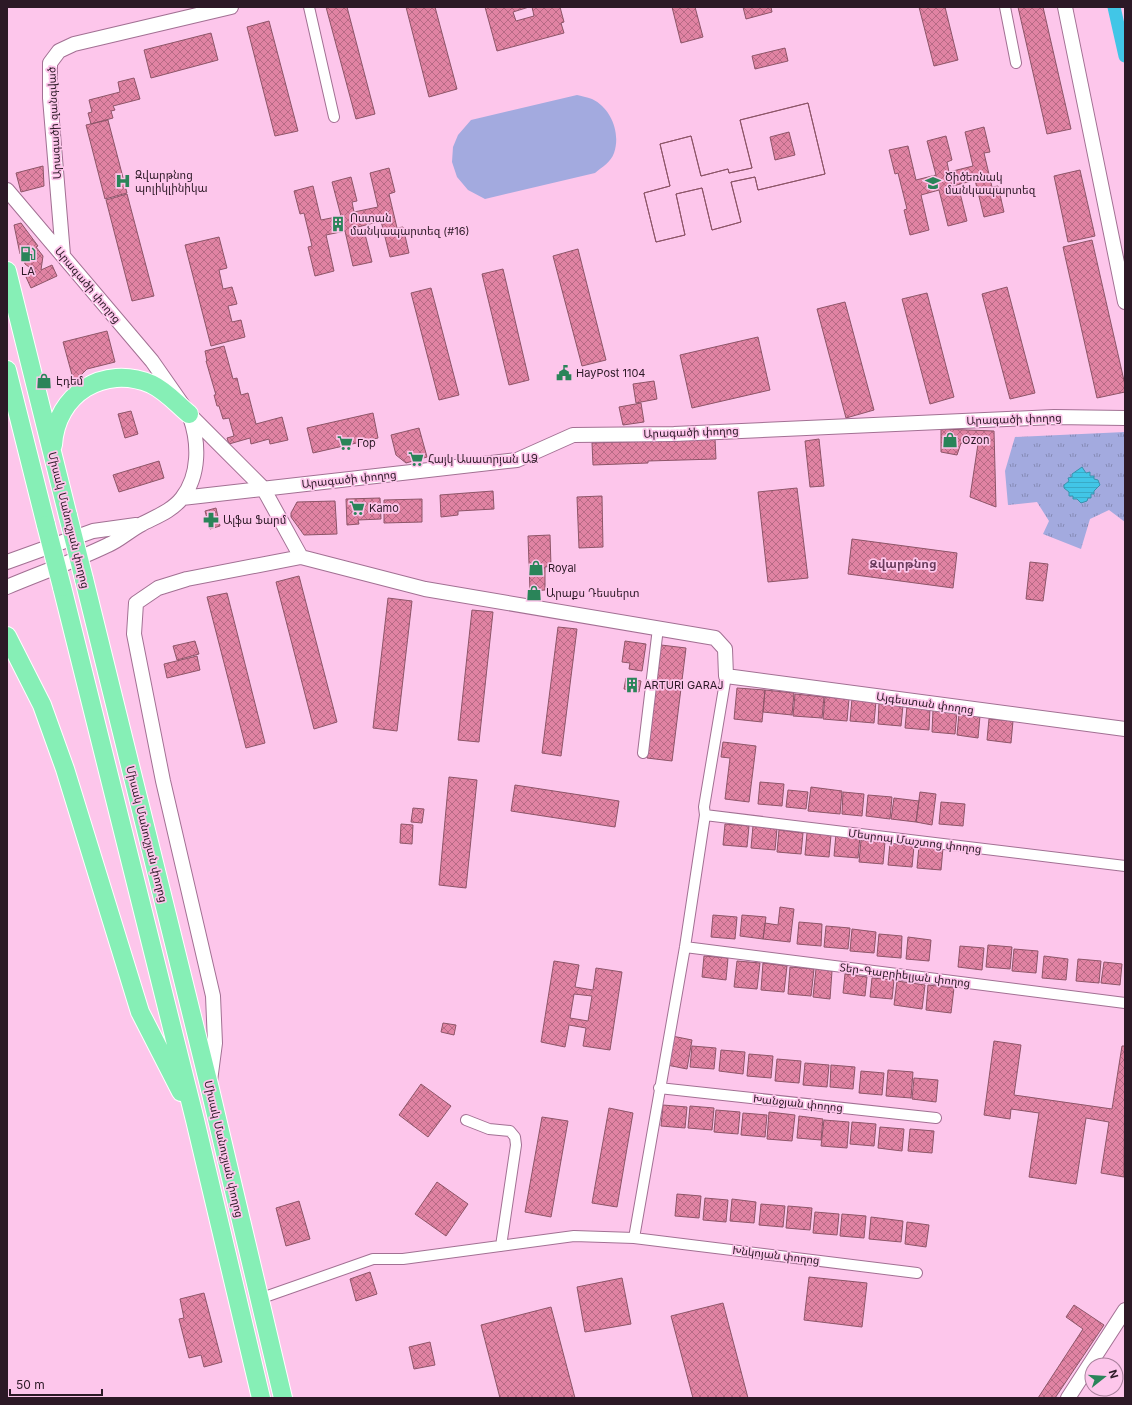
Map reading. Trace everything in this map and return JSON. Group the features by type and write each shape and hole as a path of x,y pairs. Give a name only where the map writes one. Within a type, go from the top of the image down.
{"highway":[{"name":"Միսակ Մանուշյան փողոց","path":"7,271 210,1085 283,1398"},
{"name":"Միսակ Մանուշյան փողոց","path":"7,370 196,1120 261,1398"},
{"path":"53,454 54,432 62,412 75,395 93,383 113,378 135,378 152,384 167,394 189,414"},
{"path":"7,636 42,706 66,769 140,1012 196,1120"}],"street":[{"name":"Արագածի զանգված","path":"63,255 50,98 50,63 59,51 74,44 231,7"},
{"path":"309,7 334,117"},
{"path":"1005,7 1016,64"},
{"path":"1065,7 1125,302"},
{"name":"Արագածի փողոց","path":"7,190 152,360 189,414 263,488"},
{"path":"7,587 110,545 141,525 162,514 182,498 193,477 197,453 196,432 189,414"},
{"name":"Արագածի փողոց","path":"182,498 517,460 573,434 674,434 1054,417 1125,418"},
{"path":"263,488 301,557"},
{"path":"7,562 94,531 141,525"},
{"path":"210,1085 215,1043 213,996 163,781 134,634 136,603 158,588 187,579 301,557 425,589 716,638 725,649 726,676 704,807 705,815 685,948 659,1088 634,1238"},
{"path":"643,753 658,628"},
{"name":"Այգեստան փողոց","path":"726,676 1125,729"},
{"name":"Մեսրոպ Մաշտոց փողոց","path":"705,815 1125,866"},
{"name":"Տեր-Գաբրիելյան փողոց","path":"685,948 1125,1003"},
{"name":"Խանջյան փողոց","path":"659,1088 936,1118"},
{"path":"466,1120 488,1129 510,1132 515,1137 516,1145 502,1246"},
{"name":"Խնկոյան փողոց","path":"259,1299 373,1259 403,1259 574,1236 634,1238 917,1273"},
{"path":"1068,1398 1125,1310"}],"green space":[{"path":"577,95 592,99 599,103 609,115 615,129 616,145 613,156 595,173 485,199 468,190 457,177 452,162 453,147 458,135 471,120"},
{"path":"1125,432 1125,522 1109,510 1090,519 1081,549 1043,534 1049,521 1037,502 1008,505 1005,471 1015,437"}],"shaded area":[{"path":"1082,467 1086,473 1090,472 1090,476 1094,476 1094,479 1098,480 1100,485 1094,491 1094,494 1091,494 1091,498 1088,498 1087,501 1081,503 1077,499 1073,499 1073,496 1069,496 1069,492 1064,488 1064,485 1069,481 1068,478 1072,477 1072,474"}],"building":[{"path":"326,7 347,7 375,114 356,119"},
{"path":"406,7 435,7 457,89 429,97"},
{"path":"485,7 529,7 513,12 516,21 534,16 532,7 560,7 564,22 561,23 564,33 497,51"},
{"path":"672,7 695,7 703,37 681,43"},
{"path":"743,7 771,7 772,12 746,19"},
{"path":"919,7 945,7 958,60 934,66"},
{"path":"1018,7 1043,7 1071,129 1047,134"},
{"path":"269,21 298,131 275,136 247,27"},
{"path":"211,33 218,60 151,78 144,50"},
{"path":"785,48 788,61 755,69 752,56"},
{"path":"134,78 140,99 113,106 115,110 111,111 113,118 91,124 88,113 92,112 89,100 120,92 118,82"},
{"path":"808,103 825,174 758,190 755,177 731,182 741,222 712,230 702,188 676,194 685,235 656,242 644,193 670,186 660,144 691,136 701,176 728,169 729,173 752,168 740,120","holes":["789,132 795,155 775,160 770,137"]},
{"path":"808,103 825,174 758,190 755,177 731,182 741,222 712,230 702,188 676,194 685,235 656,242 644,193 670,186 660,144 691,136 701,176 728,169 729,173 752,168 740,120"},
{"path":"108,120 127,193 105,199 86,125"},
{"name":"Ծիծեռնակ մանկապարտեզ","path":"984,127 990,152 984,153 992,187 998,186 1004,212 984,217 975,180 953,186 955,194 960,193 967,221 948,226 939,190 921,195 929,230 910,235 904,210 907,209 898,173 895,174 889,150 908,146 916,180 936,175 927,141 946,136 952,160 947,162 949,172 973,166 965,132"},
{"path":"43,166 44,186 21,192 16,173"},
{"name":"Ոստան մանկապարտեզ (#16)","path":"389,168 395,192 389,194 397,228 403,227 409,253 390,257 381,221 358,227 360,235 365,234 372,262 353,266 345,231 326,235 334,271 315,276 308,247 312,246 304,213 300,214 294,191 313,186 321,220 341,216 332,182 351,177 357,201 352,202 354,212 378,207 370,173"},
{"path":"1080,170 1095,236 1068,242 1054,176"},
{"path":"127,194 154,296 132,301 106,200"},
{"path":"21,223 38,246 36,247 43,256 41,270 52,265 57,276 31,288 26,277 36,272 25,264 23,253 20,254 14,225"},
{"path":"219,237 227,268 219,270 223,289 232,287 237,304 228,306 232,322 241,320 245,337 211,346 185,245"},
{"path":"1092,240 1125,385 1125,392 1097,398 1063,247"},
{"path":"578,249 606,360 582,366 553,256"},
{"path":"503,269 529,380 509,385 482,274"},
{"path":"1007,287 1035,393 1010,399 982,294"},
{"path":"431,288 459,395 439,400 411,293"},
{"path":"927,293 954,397 930,404 902,299"},
{"path":"845,302 874,410 846,418 817,309"},
{"path":"107,331 115,362 87,369 74,382 63,342"},
{"path":"758,337 770,390 692,408 680,355"},
{"path":"224,346 233,379 237,378 241,395 248,393 256,424 282,417 288,440 270,444 269,439 251,444 250,438 229,444 227,438 234,436 229,418 223,419 219,406 217,406 214,395 216,395 206,361 205,351"},
{"path":"654,381 657,399 636,403 633,384"},
{"path":"641,403 644,422 623,425 619,407"},
{"path":"131,411 138,434 125,438 118,414"},
{"path":"373,413 378,438 313,453 307,428"},
{"path":"419,428 427,457 406,463 396,455 391,435"},
{"path":"941,429 994,431 996,507 970,497 978,444 961,443 957,455 941,452"},
{"path":"715,439 716,459 648,461 648,463 593,465 592,443"},
{"path":"819,439 824,486 810,487 805,441"},
{"path":"159,461 164,478 119,492 113,475"},
{"path":"797,488 808,578 768,582 758,492"},
{"path":"493,491 494,509 458,511 458,515 441,517 440,495"},
{"path":"602,496 603,547 579,548 577,497"},
{"path":"380,498 381,519 358,520 359,524 347,525 346,499"},
{"path":"422,499 422,522 384,523 384,500"},
{"path":"335,501 337,534 304,535 291,517 291,513 297,502"},
{"path":"216,508 220,526 210,529 205,511"},
{"path":"550,535 551,566 545,567 545,590 530,591 528,536"},
{"path":"852,539 957,553 953,588 848,574"},
{"path":"1030,562 1048,564 1043,601 1026,599"},
{"path":"299,576 337,722 314,729 276,582"},
{"path":"227,593 265,743 246,748 207,597"},
{"path":"388,598 412,601 397,731 373,728"},
{"path":"472,610 493,612 479,742 458,740"},
{"path":"558,627 577,629 561,756 542,753"},
{"path":"195,641 199,654 177,660 173,646"},
{"path":"625,641 646,644 642,671 629,669 630,663 622,662"},
{"path":"661,645 686,648 672,761 647,758"},
{"path":"197,656 200,670 167,678 164,664"},
{"name":"ARTURI GARAJ","path":"626,678 641,681 639,692 624,689"},
{"path":"737,688 765,690 762,722 734,719"},
{"path":"765,690 794,693 792,715 763,712"},
{"path":"795,694 824,697 822,718 793,716"},
{"path":"825,697 849,699 847,721 823,719"},
{"path":"852,699 876,701 874,723 850,721"},
{"path":"879,703 903,705 901,726 878,724"},
{"path":"907,706 930,708 929,730 905,728"},
{"path":"933,710 957,712 955,734 932,732"},
{"path":"959,714 980,716 978,738 957,735"},
{"path":"989,719 1013,721 1011,743 987,740"},
{"path":"723,742 756,746 749,802 725,799 730,758 721,757"},
{"path":"449,777 477,780 466,888 439,885"},
{"path":"760,782 784,784 782,806 758,804"},
{"path":"515,785 619,801 615,827 511,811"},
{"path":"811,787 842,791 840,814 808,811"},
{"path":"788,790 808,792 806,809 786,807"},
{"path":"843,792 864,794 862,816 842,814"},
{"path":"920,792 936,794 932,825 916,822"},
{"path":"868,795 892,797 890,819 866,816"},
{"path":"894,798 919,801 916,822 891,819"},
{"path":"941,802 965,804 963,826 939,824"},
{"path":"413,808 424,809 422,823 411,822"},
{"path":"401,824 413,825 412,844 400,843"},
{"path":"725,824 749,826 747,847 723,845"},
{"path":"753,826 777,829 775,850 751,848"},
{"path":"779,830 803,833 801,854 777,852"},
{"path":"807,833 831,835 829,857 805,855"},
{"path":"836,834 860,836 858,858 834,856"},
{"path":"861,840 885,842 883,864 859,862"},
{"path":"890,843 914,846 912,867 888,865"},
{"path":"919,846 943,848 941,870 917,868"},
{"path":"780,907 794,909 790,942 763,939 765,923 778,925"},
{"path":"713,915 737,917 735,939 711,937"},
{"path":"742,915 766,917 763,939 740,936"},
{"path":"799,922 822,924 821,946 797,944"},
{"path":"826,926 850,928 848,949 824,947"},
{"path":"852,929 876,932 874,953 850,951"},
{"path":"879,934 902,936 901,958 877,956"},
{"path":"908,937 931,940 929,961 906,959"},
{"path":"988,945 1012,947 1010,969 986,967"},
{"path":"960,946 984,948 982,970 958,967"},
{"path":"1014,949 1038,951 1036,973 1012,971"},
{"path":"704,956 728,958 726,980 702,977"},
{"path":"1044,956 1068,959 1066,980 1042,978"},
{"path":"1078,959 1101,961 1099,983 1076,981"},
{"path":"554,961 579,965 575,987 593,990 596,968 622,972 610,1050 583,1046 586,1028 569,1025 565,1047 541,1042","holes":["574,994 592,996 588,1021 570,1018"]},
{"path":"737,961 760,963 757,989 734,987"},
{"path":"1104,962 1122,964 1120,985 1101,983"},
{"path":"763,963 787,966 784,992 761,990"},
{"path":"790,967 814,969 811,996 788,994"},
{"path":"816,969 832,971 830,999 813,997"},
{"path":"845,974 867,977 865,996 843,993"},
{"path":"872,978 894,980 892,999 870,997"},
{"path":"897,981 925,985 922,1009 894,1005"},
{"path":"928,985 954,988 951,1013 926,1010"},
{"path":"443,1023 456,1025 454,1035 441,1032"},
{"path":"672,1036 692,1040 687,1069 667,1065"},
{"path":"994,1041 1021,1045 1014,1095 1112,1109 1122,1046 1125,1046 1124,1177 1101,1173 1109,1122 1086,1118 1076,1184 1029,1177 1039,1113 1011,1109 1010,1119 984,1115"},
{"path":"692,1046 716,1048 714,1069 690,1067"},
{"path":"721,1050 745,1052 743,1074 719,1071"},
{"path":"749,1054 773,1056 771,1078 747,1076"},
{"path":"777,1059 801,1061 799,1083 775,1081"},
{"path":"805,1063 829,1065 827,1087 803,1085"},
{"path":"831,1065 855,1067 853,1089 830,1087"},
{"path":"888,1070 913,1072 911,1098 886,1096"},
{"path":"861,1071 884,1073 882,1095 859,1093"},
{"path":"914,1078 938,1080 936,1102 912,1099"},
{"path":"421,1084 451,1106 428,1137 399,1115"},
{"path":"663,1105 687,1107 685,1128 661,1126"},
{"path":"690,1106 714,1108 712,1130 688,1128"},
{"path":"609,1108 633,1113 617,1207 592,1203"},
{"path":"716,1110 740,1112 738,1134 714,1132"},
{"path":"769,1112 795,1115 792,1141 767,1139"},
{"path":"743,1113 767,1115 765,1137 741,1135"},
{"path":"799,1116 823,1119 821,1140 797,1138"},
{"path":"542,1117 568,1121 551,1217 525,1212"},
{"path":"824,1120 849,1122 847,1148 821,1146"},
{"path":"852,1122 876,1124 874,1146 850,1144"},
{"path":"880,1127 904,1129 902,1151 878,1148"},
{"path":"910,1129 934,1131 932,1153 908,1151"},
{"path":"437,1182 468,1204 446,1236 415,1214"},
{"path":"677,1194 701,1196 699,1218 675,1216"},
{"path":"705,1198 728,1200 726,1222 703,1220"},
{"path":"732,1199 756,1202 754,1223 730,1221"},
{"path":"299,1201 310,1239 286,1246 276,1208"},
{"path":"761,1204 785,1206 783,1227 759,1225"},
{"path":"788,1206 812,1208 810,1230 786,1228"},
{"path":"815,1212 839,1214 837,1235 813,1233"},
{"path":"842,1214 866,1216 864,1238 840,1236"},
{"path":"871,1217 903,1221 901,1242 869,1239"},
{"path":"907,1222 929,1225 926,1247 905,1244"},
{"path":"370,1272 377,1294 356,1301 350,1279"},
{"path":"809,1277 867,1283 862,1327 804,1320"},
{"path":"622,1278 631,1324 585,1332 577,1287"},
{"path":"204,1293 222,1362 204,1367 201,1355 189,1358 179,1319 184,1318 180,1299"},
{"path":"723,1303 748,1398 693,1398 671,1316"},
{"path":"1074,1305 1104,1325 1055,1398 1038,1398 1083,1329 1066,1317"},
{"path":"551,1307 575,1398 500,1398 481,1325"},
{"path":"430,1342 435,1365 414,1369 409,1347"}],"waterway":[{"path":"1114,7 1125,56"}],"place":[{"name":"Զվարթնոց պոլիկլինիկա","path":"123,181"},
{"name":"Ծիծեռնակ մանկապարտեզ","path":"933,183"},
{"name":"Ոստան մանկապարտեզ (#16)","path":"338,224"},
{"name":"LA","path":"28,254"},
{"name":"HayPost 1104","path":"564,373"},
{"name":"Էդեմ","path":"44,381"},
{"name":"Ozon","path":"950,440"},
{"name":"Гор","path":"345,443"},
{"name":"Հայկ Ասատրյան ԱՁ","path":"416,459"},
{"name":"Kamo","path":"357,508"},
{"name":"Ալֆա Ֆարմ","path":"211,520"},
{"name":"Royal","path":"536,568"},
{"name":"Արաքս Դեսսերտ","path":"534,593"},
{"name":"ARTURI GARAJ","path":"632,685"}],"district":[{"name":"Զվարթնոց","path":"903,563"}]}
